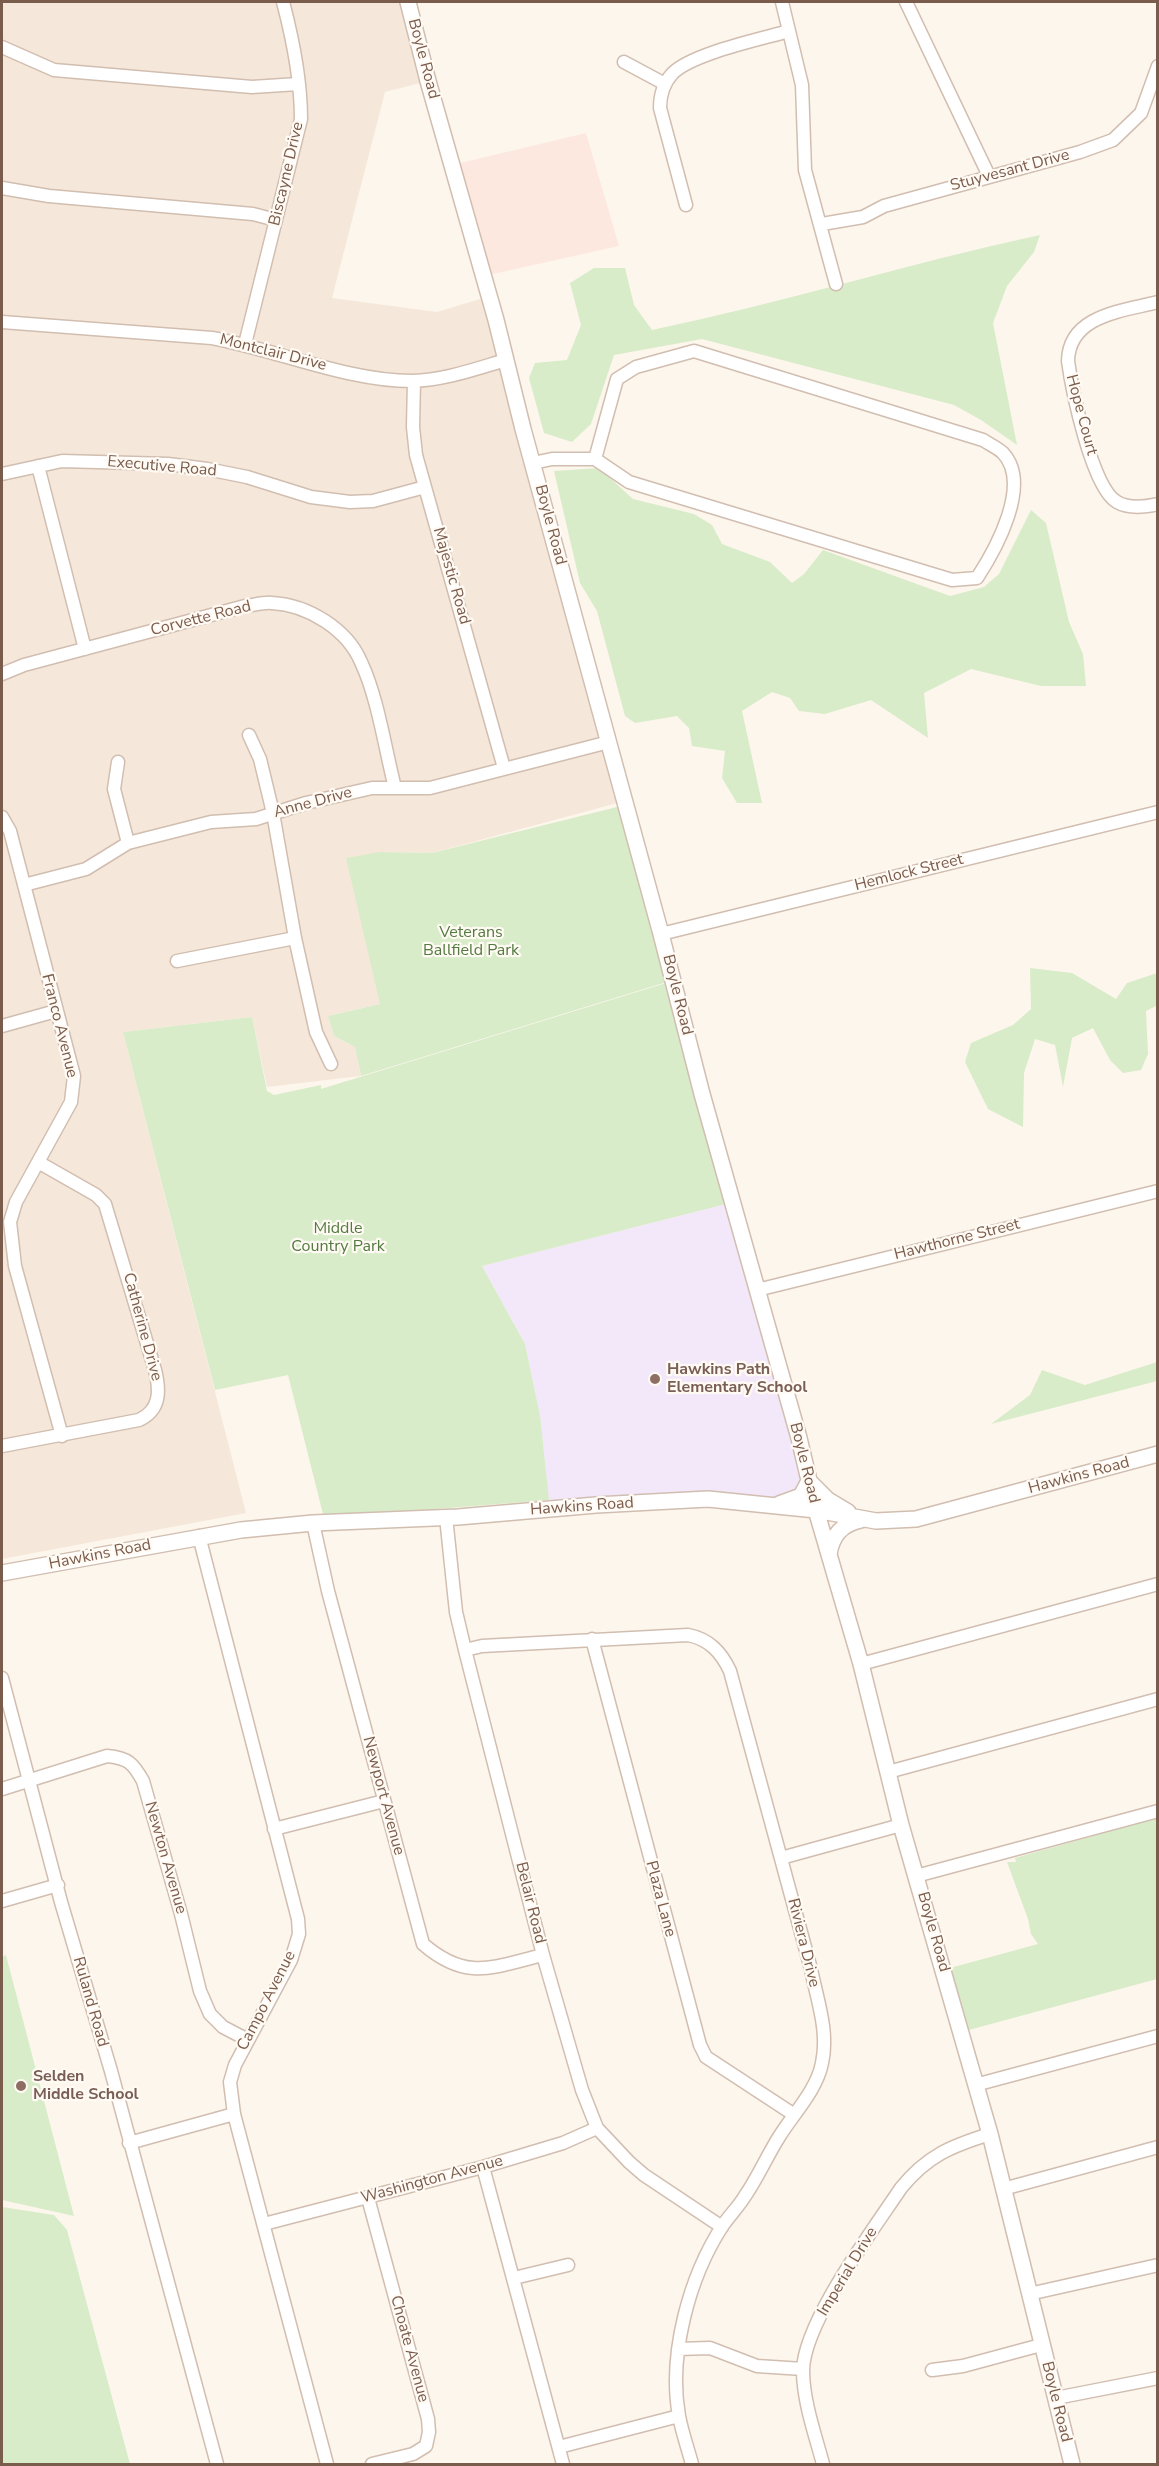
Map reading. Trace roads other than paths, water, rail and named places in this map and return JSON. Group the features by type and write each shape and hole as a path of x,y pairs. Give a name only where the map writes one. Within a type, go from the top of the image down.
{"street":[{"name":"Biscayne Drive","path":"245,344 301,119 301,98 293,39 283,2"},
{"name":"Boyle Road","path":"408,2 816,1510 861,1664 901,1825 990,2134 1072,2464"},
{"path":"782,2 802,86 806,170 837,284"},
{"path":"906,2 989,176"},
{"path":"686,205 660,108 660,96 665,84 672,73 684,64 722,50 789,31"},
{"path":"2,48 54,70 252,87 298,84"},
{"path":"624,62 665,84"},
{"name":"Stuyvesant Drive","path":"822,224 863,217 884,207 1080,152 1113,140 1141,113 1158,66"},
{"path":"2,188 49,196 253,214 276,220"},
{"name":"Hope Court","path":"1158,302 1118,312 1083,325 1073,338 1068,351 1068,361 1083,430 1102,487 1110,496 1125,505 1158,504"},
{"name":"Montclair Drive","path":"2,322 212,338 245,344 381,380 414,381 446,378 506,360"},
{"path":"694,351 983,440 1003,453 1015,478 1014,496 992,555 977,578 952,580 628,482 595,459 617,379 636,367 694,351"},
{"name":"Majestic Road","path":"414,381 413,427 416,455 504,768"},
{"name":"Boyle Road","path":"533,463 552,459 595,459"},
{"name":"Executive Road","path":"2,474 62,461 168,464 247,477 311,497 350,502 373,501 425,487"},
{"path":"38,466 85,649"},
{"name":"Corvette Road","path":"2,674 245,606 271,602 300,608 336,629 361,661 395,788"},
{"path":"249,735 260,759 273,813 316,1032 331,1064"},
{"name":"Anne Drive","path":"24,885 86,869 128,843 211,822 256,819 359,790 430,788 469,780 504,768 609,742"},
{"path":"118,762 114,789 128,843"},
{"name":"Hemlock Street","path":"661,934 1158,812"},
{"name":"Franco Avenue","path":"2,817 10,831 75,1076 71,1102 16,1202 10,1222 12,1250 62,1436"},
{"path":"177,960 296,938"},
{"path":"2,1026 56,1011"},
{"name":"Catherine Drive","path":"2,1446 139,1420 148,1417 158,1400 159,1386 105,1204 96,1195 38,1162"},
{"name":"Hawthorne Street","path":"757,1290 1158,1191"},
{"name":"Hawkins Road","path":"2,1573 199,1536 313,1523 446,1517 708,1499 816,1510 864,1520 916,1519 1158,1454"},
{"path":"775,1506 801,1496 809,1481 828,1500 864,1520"},
{"name":"Belair Road","path":"446,1517 456,1612 465,1650 543,1955 582,2090 597,2128 644,2175 722,2227"},
{"path":"829,1554 835,1535 842,1527 864,1520"},
{"name":"Newport Avenue","path":"313,1523 327,1591 423,1944 449,1963 465,1969 489,1968 543,1955"},
{"name":"Campo Avenue","path":"199,1536 298,1919 299,1934 291,1960 235,2065 230,2082 234,2114 327,2464"},
{"path":"861,1664 1158,1584"},
{"name":"Riviera Drive","path":"465,1650 482,1646 688,1635 698,1637 717,1649 730,1671 823,2018 825,2043 822,2065 818,2074 745,2196 722,2227 691,2294 678,2349 676,2373 679,2416 692,2464"},
{"name":"Plaza Lane","path":"592,1639 700,2045 706,2057 793,2114"},
{"name":"Ruland Road","path":"2,1678 61,1902 111,2071 217,2464"},
{"path":"888,1773 1158,1699"},
{"name":"Newton Avenue","path":"2,1790 107,1756 122,1757 135,1767 142,1781 181,1914 200,1990 210,2014 223,2026 248,2040"},
{"path":"274,1829 384,1802"},
{"path":"916,1876 1158,1811"},
{"path":"781,1858 901,1825"},
{"path":"2,1901 58,1886"},
{"path":"975,2085 1158,2036"},
{"path":"129,2143 234,2114"},
{"name":"Washington Avenue","path":"264,2224 483,2167 563,2143 597,2128"},
{"name":"Imperial Drive","path":"823,2464 808,2408 803,2368 817,2322 833,2292 913,2173 932,2157 953,2145 990,2134"},
{"path":"1003,2189 1158,2147"},
{"path":"483,2167 563,2464"},
{"name":"Choate Avenue","path":"368,2198 428,2419 429,2432 426,2446 413,2454 372,2464"},
{"path":"514,2277 568,2265"},
{"path":"1029,2294 1158,2265"},
{"path":"932,2370 963,2366 1041,2345"},
{"path":"678,2349 710,2348 757,2366 803,2368"},
{"path":"1056,2398 1158,2379"},
{"path":"559,2447 679,2416"}],"place":[{"name":"Hawkins Path Elementary School","path":"655,1379"},
{"name":"Selden Middle School","path":"21,2086"}],"park label":[{"name":"Veterans Ballfield Park","path":"471,942"},
{"name":"Middle Country Park","path":"338,1238"}]}
